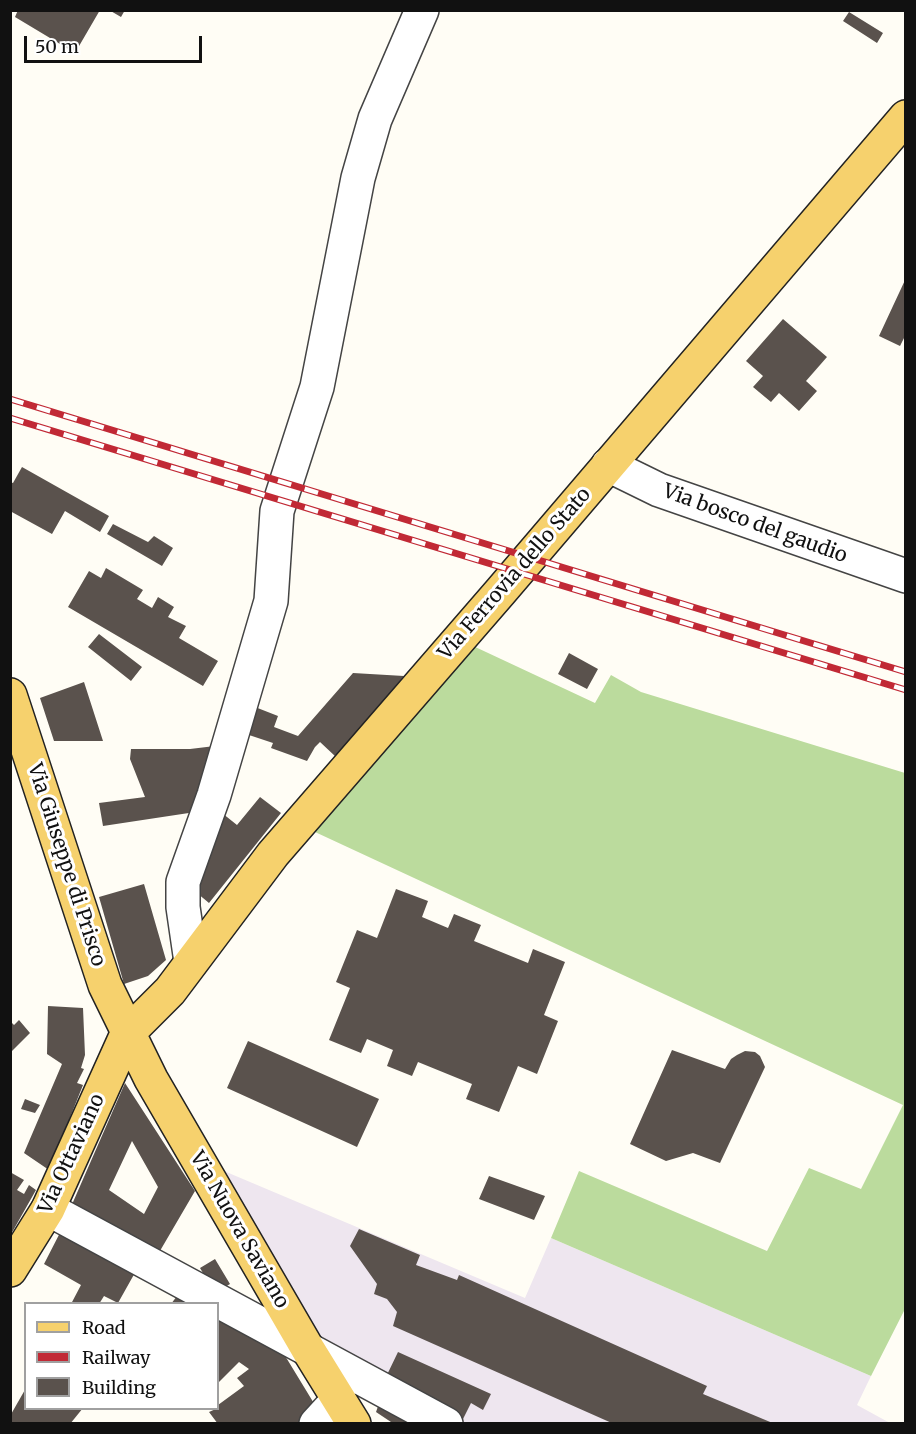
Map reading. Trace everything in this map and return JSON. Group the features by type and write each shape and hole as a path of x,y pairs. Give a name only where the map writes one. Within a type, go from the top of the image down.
{"main road":[{"name":"Via Ferrovia dello Stato","path":"128,1034 170,991 273,854 906,117"},
{"name":"Via Giuseppe di Prisco","path":"10,695 105,985 128,1034"},
{"name":"Via Ottaviano","path":"10,1270 48,1209 128,1034"},
{"name":"Via Nuova Saviano","path":"128,1034 151,1079 309,1351 347,1411"}],"street":[{"path":"191,962 183,907 183,882 214,795 271,601 276,511 316,387 358,178 375,119 422,10"},
{"name":"Via bosco del gaudio","path":"608,465 659,490 906,576"},
{"path":"48,1209 219,1302"},
{"path":"219,1302 446,1424"},
{"path":"316,1424 347,1411"}],"shaded area":[{"path":"205,1163 525,1298 551,1238 871,1376 857,1405 890,1423 456,1423 313,1347"}],"green space":[{"path":"471,645 595,703 611,675 641,692 905,773 905,1309 871,1376 551,1238 579,1171 767,1251 809,1168 861,1189 903,1105 315,832"}],"building":[{"path":"18,10 100,10 75,53 15,17"},
{"path":"109,10 125,10 121,17"},
{"path":"849,12 883,33 877,43 843,21"},
{"path":"906,278 906,334 900,346 879,336"},
{"path":"783,319 827,357 806,381 817,391 799,411 779,393 771,402 753,387 763,376 746,361"},
{"path":"22,467 109,516 100,532 65,511 52,534 10,511 10,482 13,483"},
{"path":"113,524 148,542 154,536 173,548 162,566 107,534"},
{"path":"106,568 143,590 137,599 152,608 158,597 174,607 168,617 186,626 179,638 218,661 203,686 68,607 89,571 101,578"},
{"path":"99,634 142,667 131,681 88,647"},
{"path":"569,653 598,669 587,689 558,674"},
{"path":"353,673 404,676 336,757 320,742 307,761 271,748 273,743 246,734 255,707 278,716 274,727 298,736"},
{"path":"84,682 103,741 54,741 40,698"},
{"path":"215,746 202,811 103,826 99,803 145,797 130,759 131,749 190,749"},
{"path":"260,797 281,813 209,903 197,893 222,813 237,825"},
{"path":"144,884 166,960 148,976 124,984 99,897"},
{"path":"396,889 428,901 422,917 448,928 454,914 481,925 474,941 528,963 533,949 565,962 544,1015 558,1021 537,1074 518,1066 499,1112 466,1099 472,1084 418,1062 412,1076 387,1066 393,1050 367,1039 361,1053 329,1040 350,988 336,982 357,930 377,938"},
{"path":"48,1006 83,1008 85,1055 81,1068 84,1069 77,1083 83,1085 49,1170 24,1153 62,1064 47,1054"},
{"path":"19,1020 30,1033 10,1053 10,1021 14,1025"},
{"path":"248,1041 379,1099 357,1147 227,1088"},
{"path":"672,1050 725,1069 731,1059 737,1055 745,1051 755,1052 760,1056 765,1067 720,1163 693,1153 666,1161 630,1144"},
{"path":"125,1083 195,1191 157,1256 70,1209","holes":["132,1141 158,1187 144,1214 109,1190"]},
{"path":"25,1099 40,1105 35,1113 21,1109"},
{"path":"10,1172 24,1180 17,1190 24,1194 29,1185 36,1190 10,1236"},
{"path":"489,1176 545,1196 534,1220 479,1199"},
{"path":"64,1225 141,1262 119,1302 104,1296 100,1302 72,1302 81,1285 44,1264"},
{"path":"359,1229 420,1255 416,1265 457,1280 459,1275 707,1386 703,1394 775,1424 614,1424 393,1326 397,1312 387,1299 374,1294 377,1284 350,1246"},
{"path":"215,1259 230,1284 215,1293 200,1268"},
{"path":"183,1288 208,1302 172,1302"},
{"path":"219,1308 273,1336 318,1410 306,1424 218,1424 209,1412 219,1410 219,1404 244,1386 237,1378 249,1369 239,1362 219,1382"},
{"path":"398,1352 491,1394 483,1410 471,1403 463,1419 385,1379"},
{"path":"24,1392 24,1410 81,1410 70,1424 10,1424 10,1416"},
{"path":"382,1395 434,1424 394,1424 376,1412"}],"railway":[{"path":"10,399 906,672"},
{"path":"10,418 906,690"}]}
